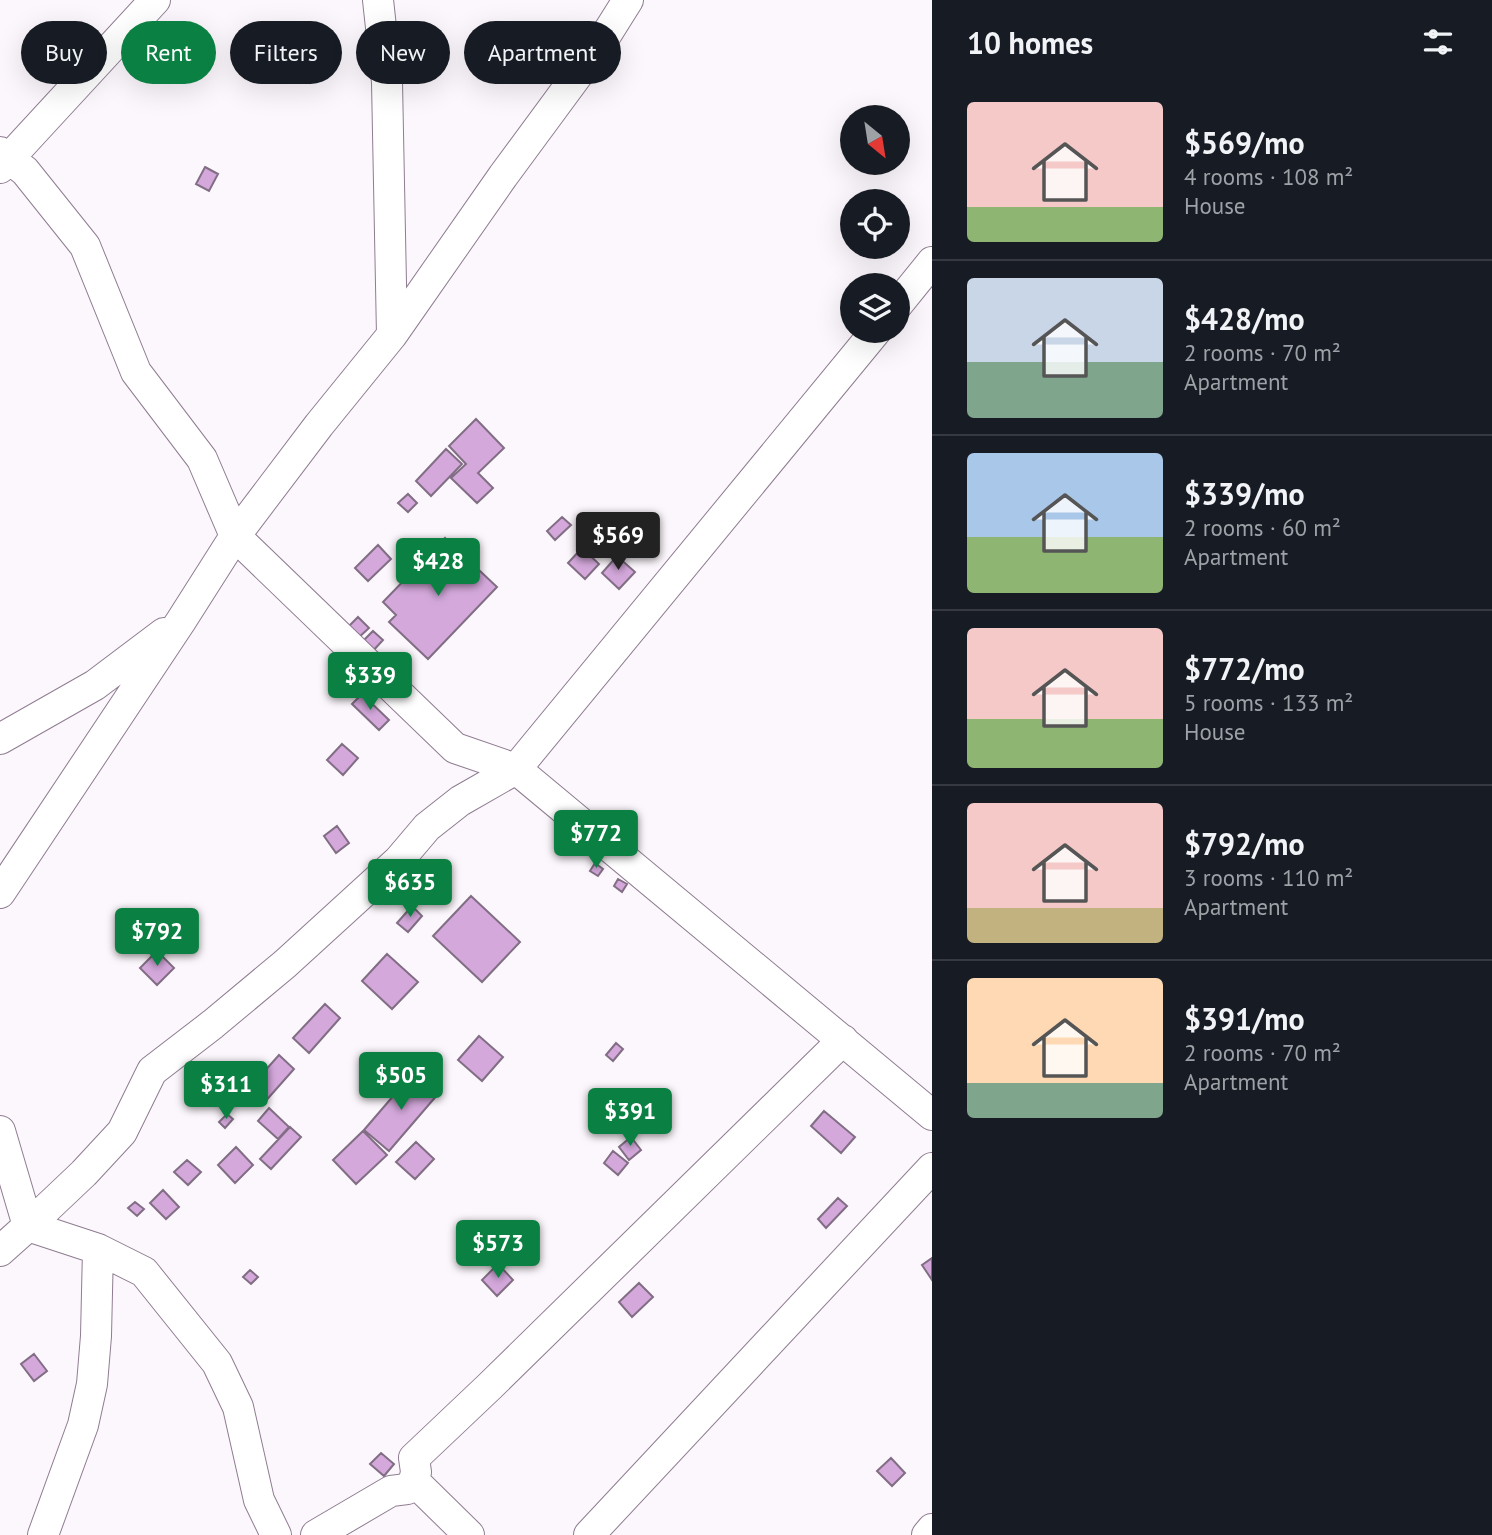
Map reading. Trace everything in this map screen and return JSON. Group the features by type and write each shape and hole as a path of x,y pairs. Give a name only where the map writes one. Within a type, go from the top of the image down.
{"street":[{"path":"155,0 3,159 24,171 85,246 136,372 202,459 235,536 455,748 516,769 932,1115"},
{"path":"378,0 387,82 392,335"},
{"path":"0,893 235,536 319,425 392,335 495,187 601,43 628,0"},
{"path":"910,289 932,262"},
{"path":"0,1251 84,1173 122,1132 152,1071 285,964 399,860 427,827 460,801 516,769 866,343"},
{"path":"0,739 94,685 181,621"},
{"path":"316,1535 391,1491 407,1489 414,1481 414,1458 843,1040"},
{"path":"0,1131 29,1226"},
{"path":"589,1535 932,1168"},
{"path":"29,1226 98,1250 144,1272 217,1363 238,1407 259,1500 276,1535"},
{"path":"47,1534 83,1425 92,1384 98,1250"},
{"path":"414,1481 469,1535"},
{"path":"927,1535 932,1529"}],"building":[{"path":"205,167 218,174 209,191 196,184"},
{"path":"476,419 504,448 478,473 493,488 477,503 451,478 466,464 449,446"},
{"path":"446,449 462,464 431,496 416,481"},
{"path":"408,494 417,503 408,512 398,503"},
{"path":"562,517 571,525 555,540 547,531"},
{"path":"445,538 497,587 428,659 389,622 396,615 383,602"},
{"path":"378,545 391,559 368,581 355,568"},
{"path":"582,548 599,564 585,579 568,563"},
{"path":"617,556 635,572 619,589 602,573"},
{"path":"358,617 369,628 357,639 347,628"},
{"path":"373,631 383,640 371,653 361,643"},
{"path":"362,694 389,720 379,730 352,704"},
{"path":"342,744 358,758 343,775 327,760"},
{"path":"337,826 349,843 336,853 324,836"},
{"path":"595,863 603,869 598,876 590,871"},
{"path":"618,879 627,884 622,892 614,886"},
{"path":"471,896 520,942 482,982 433,936"},
{"path":"412,906 422,916 408,932 397,923"},
{"path":"157,951 174,968 157,985 140,968"},
{"path":"387,954 418,982 392,1009 362,981"},
{"path":"325,1004 340,1018 309,1053 293,1038"},
{"path":"479,1036 503,1057 482,1081 458,1060"},
{"path":"616,1043 623,1049 613,1061 606,1055"},
{"path":"279,1055 294,1069 263,1104 247,1091"},
{"path":"413,1073 438,1094 389,1151 364,1130"},
{"path":"239,1082 248,1090 235,1106 226,1098"},
{"path":"269,1108 289,1127 278,1139 258,1121"},
{"path":"824,1111 855,1137 841,1153 811,1126"},
{"path":"227,1114 233,1119 225,1128 219,1122"},
{"path":"290,1127 301,1137 271,1169 260,1159"},
{"path":"363,1131 387,1155 356,1184 333,1160"},
{"path":"631,1137 641,1150 629,1160 619,1147"},
{"path":"416,1142 434,1159 415,1179 396,1162"},
{"path":"236,1147 253,1165 235,1183 218,1165"},
{"path":"613,1151 628,1163 618,1175 604,1163"},
{"path":"187,1160 201,1172 188,1185 174,1172"},
{"path":"163,1190 179,1207 166,1219 150,1203"},
{"path":"838,1198 847,1206 826,1228 818,1219"},
{"path":"135,1202 144,1209 137,1216 128,1208"},
{"path":"932,1258 932,1280 922,1265"},
{"path":"498,1264 513,1280 497,1296 482,1280"},
{"path":"250,1270 258,1277 251,1284 243,1277"},
{"path":"639,1283 653,1297 632,1317 619,1302"},
{"path":"34,1354 47,1371 34,1381 21,1364"},
{"path":"381,1453 394,1464 384,1476 370,1464"},
{"path":"891,1458 905,1473 892,1486 877,1471"}]}
